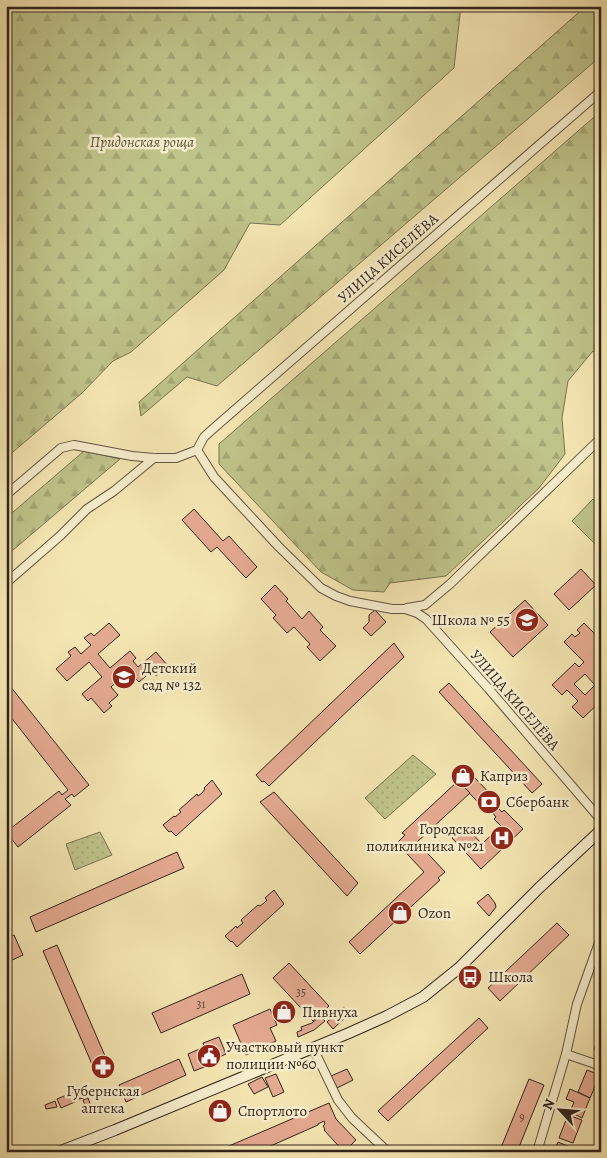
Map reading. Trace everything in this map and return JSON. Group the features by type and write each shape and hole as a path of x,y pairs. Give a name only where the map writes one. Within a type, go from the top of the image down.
{"street":[{"name":"УЛИЦА КИСЕЛЁВА","path":"601,91 214,428 204,437 197,450 214,477 279,547 321,588 350,601 392,609 405,609 417,613 426,619 601,820"},
{"path":"405,609 425,605 450,584 601,438"},
{"path":"6,495 61,448 74,445 154,458 176,458 197,450"},
{"path":"6,582 60,536 87,509 114,491 154,458"},
{"path":"58,1152 312,1048 387,1016 423,997 459,968 539,888 601,830"},
{"path":"538,1152 578,1004 601,937"},
{"path":"312,1048 338,1100 352,1118 388,1152"},
{"path":"566,1054 601,1066"}],"green space":[{"name":"Придонская роща","path":"6,6 461,6 454,68 280,225 250,223 224,270 131,352 113,361 82,393 6,458"},
{"path":"586,6 601,6 601,56 217,386 187,377 141,416 139,402"},
{"path":"601,111 601,353 593,351 568,381 562,418 565,454 539,488 446,576 390,583 384,592 353,590 321,572 219,464 219,444"},
{"path":"84,451 120,459 6,556 6,518"},
{"path":"593,499 601,507 601,550 572,521"},
{"path":"413,755 436,774 385,819 365,798"},
{"path":"100,832 112,855 75,870 66,844"}],"building":[{"path":"194,509 223,541 229,536 257,567 246,578 217,547 211,552 182,520"},
{"path":"581,569 596,585 569,610 554,594"},
{"path":"275,585 302,619 309,611 323,627 320,630 336,646 320,661 307,647 310,644 294,627 287,633 273,618 276,615 261,599"},
{"path":"525,600 548,625 513,657 490,632"},
{"path":"375,610 386,622 371,636 363,628 369,622 369,615"},
{"path":"109,623 120,635 98,654 110,668 130,651 136,658 133,661 138,667 156,652 168,666 156,676 147,665 141,671 146,676 139,682 136,679 127,687 120,679 111,687 118,695 109,703 112,706 104,713 91,698 88,701 82,694 102,677 89,662 67,681 56,669 71,656 68,652 75,647 81,654 91,645 84,638 91,633 94,636"},
{"path":"584,623 601,640 601,701 583,718 572,707 578,701 567,690 562,695 552,685 575,663 579,667 584,662 564,642 572,634 575,637 580,633 577,630","holes":["585,674 595,685 585,695 574,684"]},
{"path":"394,643 404,657 269,786 264,781 262,782 256,775"},
{"path":"6,681 89,785 74,797 72,794 65,799 71,805 18,847 6,832 59,791 62,795 68,790 6,711"},
{"path":"449,683 542,784 532,793 439,692"},
{"path":"465,774 470,779 473,776 500,804 489,814 458,781"},
{"path":"212,780 222,794 176,836 171,831 169,832 163,825 181,812 179,810 197,794 198,796 202,793"},
{"path":"458,781 470,793 417,842 445,872 438,878 440,880 360,954 349,942 424,872 397,843 405,835 402,833"},
{"path":"274,792 358,883 347,896 260,802"},
{"path":"497,807 502,812 504,810 523,829 481,869 452,838 465,826 482,844 501,826 494,819 496,817 492,812"},
{"path":"177,852 184,868 36,932 30,917"},
{"path":"274,890 284,904 237,947 225,936 236,926 237,928 243,923 241,920 258,905 260,906 264,903 267,900 265,898"},
{"path":"488,894 496,907 489,916 477,903"},
{"path":"557,923 569,935 500,1001 488,988"},
{"path":"14,935 23,955 6,963 6,938"},
{"path":"57,945 112,1072 98,1078 43,951"},
{"path":"289,963 329,1006 313,1021 273,978"},
{"path":"242,974 250,994 161,1033 152,1013"},
{"name":"Пивнуха","path":"287,1002 290,1005 287,1008 292,1016 283,1020 277,1007"},
{"path":"344,1007 350,1013 333,1029 327,1022"},
{"path":"270,1009 277,1025 270,1028 276,1041 246,1055 233,1025"},
{"path":"320,1016 325,1021 314,1030 298,1037 297,1032 302,1030 301,1027 312,1023"},
{"path":"479,1018 488,1028 388,1121 378,1111"},
{"path":"601,1031 601,1052 594,1049"},
{"path":"219,1037 226,1054 211,1061 212,1064 194,1071 188,1054 204,1047 203,1043"},
{"path":"179,1059 186,1075 126,1102 119,1085"},
{"path":"347,1069 353,1080 337,1088 331,1076"},
{"path":"587,1070 600,1075 590,1098 578,1092"},
{"path":"276,1074 284,1092 273,1097 265,1078"},
{"path":"262,1077 268,1087 254,1094 248,1084"},
{"path":"529,1079 544,1085 517,1152 505,1152 500,1150"},
{"path":"570,1089 590,1098 582,1118 570,1112 574,1102 566,1099"},
{"path":"82,1091 84,1098 79,1099 77,1092"},
{"path":"74,1092 77,1101 61,1108 57,1099"},
{"path":"88,1098 93,1111 88,1113 83,1100"},
{"path":"55,1101 57,1107 46,1109 45,1105"},
{"path":"329,1103 336,1119 356,1140 344,1152 324,1130 324,1121 257,1152 215,1152"},
{"path":"568,1115 582,1120 573,1143 559,1138"},
{"path":"558,1142 570,1147 568,1152 554,1152"}],"place":[{"name":"Школа № 55","path":"527,620"},
{"name":"Детский сад № 132","path":"124,677"},
{"name":"Каприз","path":"463,776"},
{"name":"Сбербанк","path":"489,802"},
{"name":"Городская поликлиника №21","path":"502,838"},
{"name":"Ozon","path":"400,913"},
{"name":"Школа","path":"470,977"},
{"name":"Пивнуха","path":"284,1012"},
{"name":"Участковый пункт полиции №60","path":"209,1056"},
{"name":"Губернская аптека","path":"103,1067"},
{"name":"Спортлото","path":"220,1111"}]}
